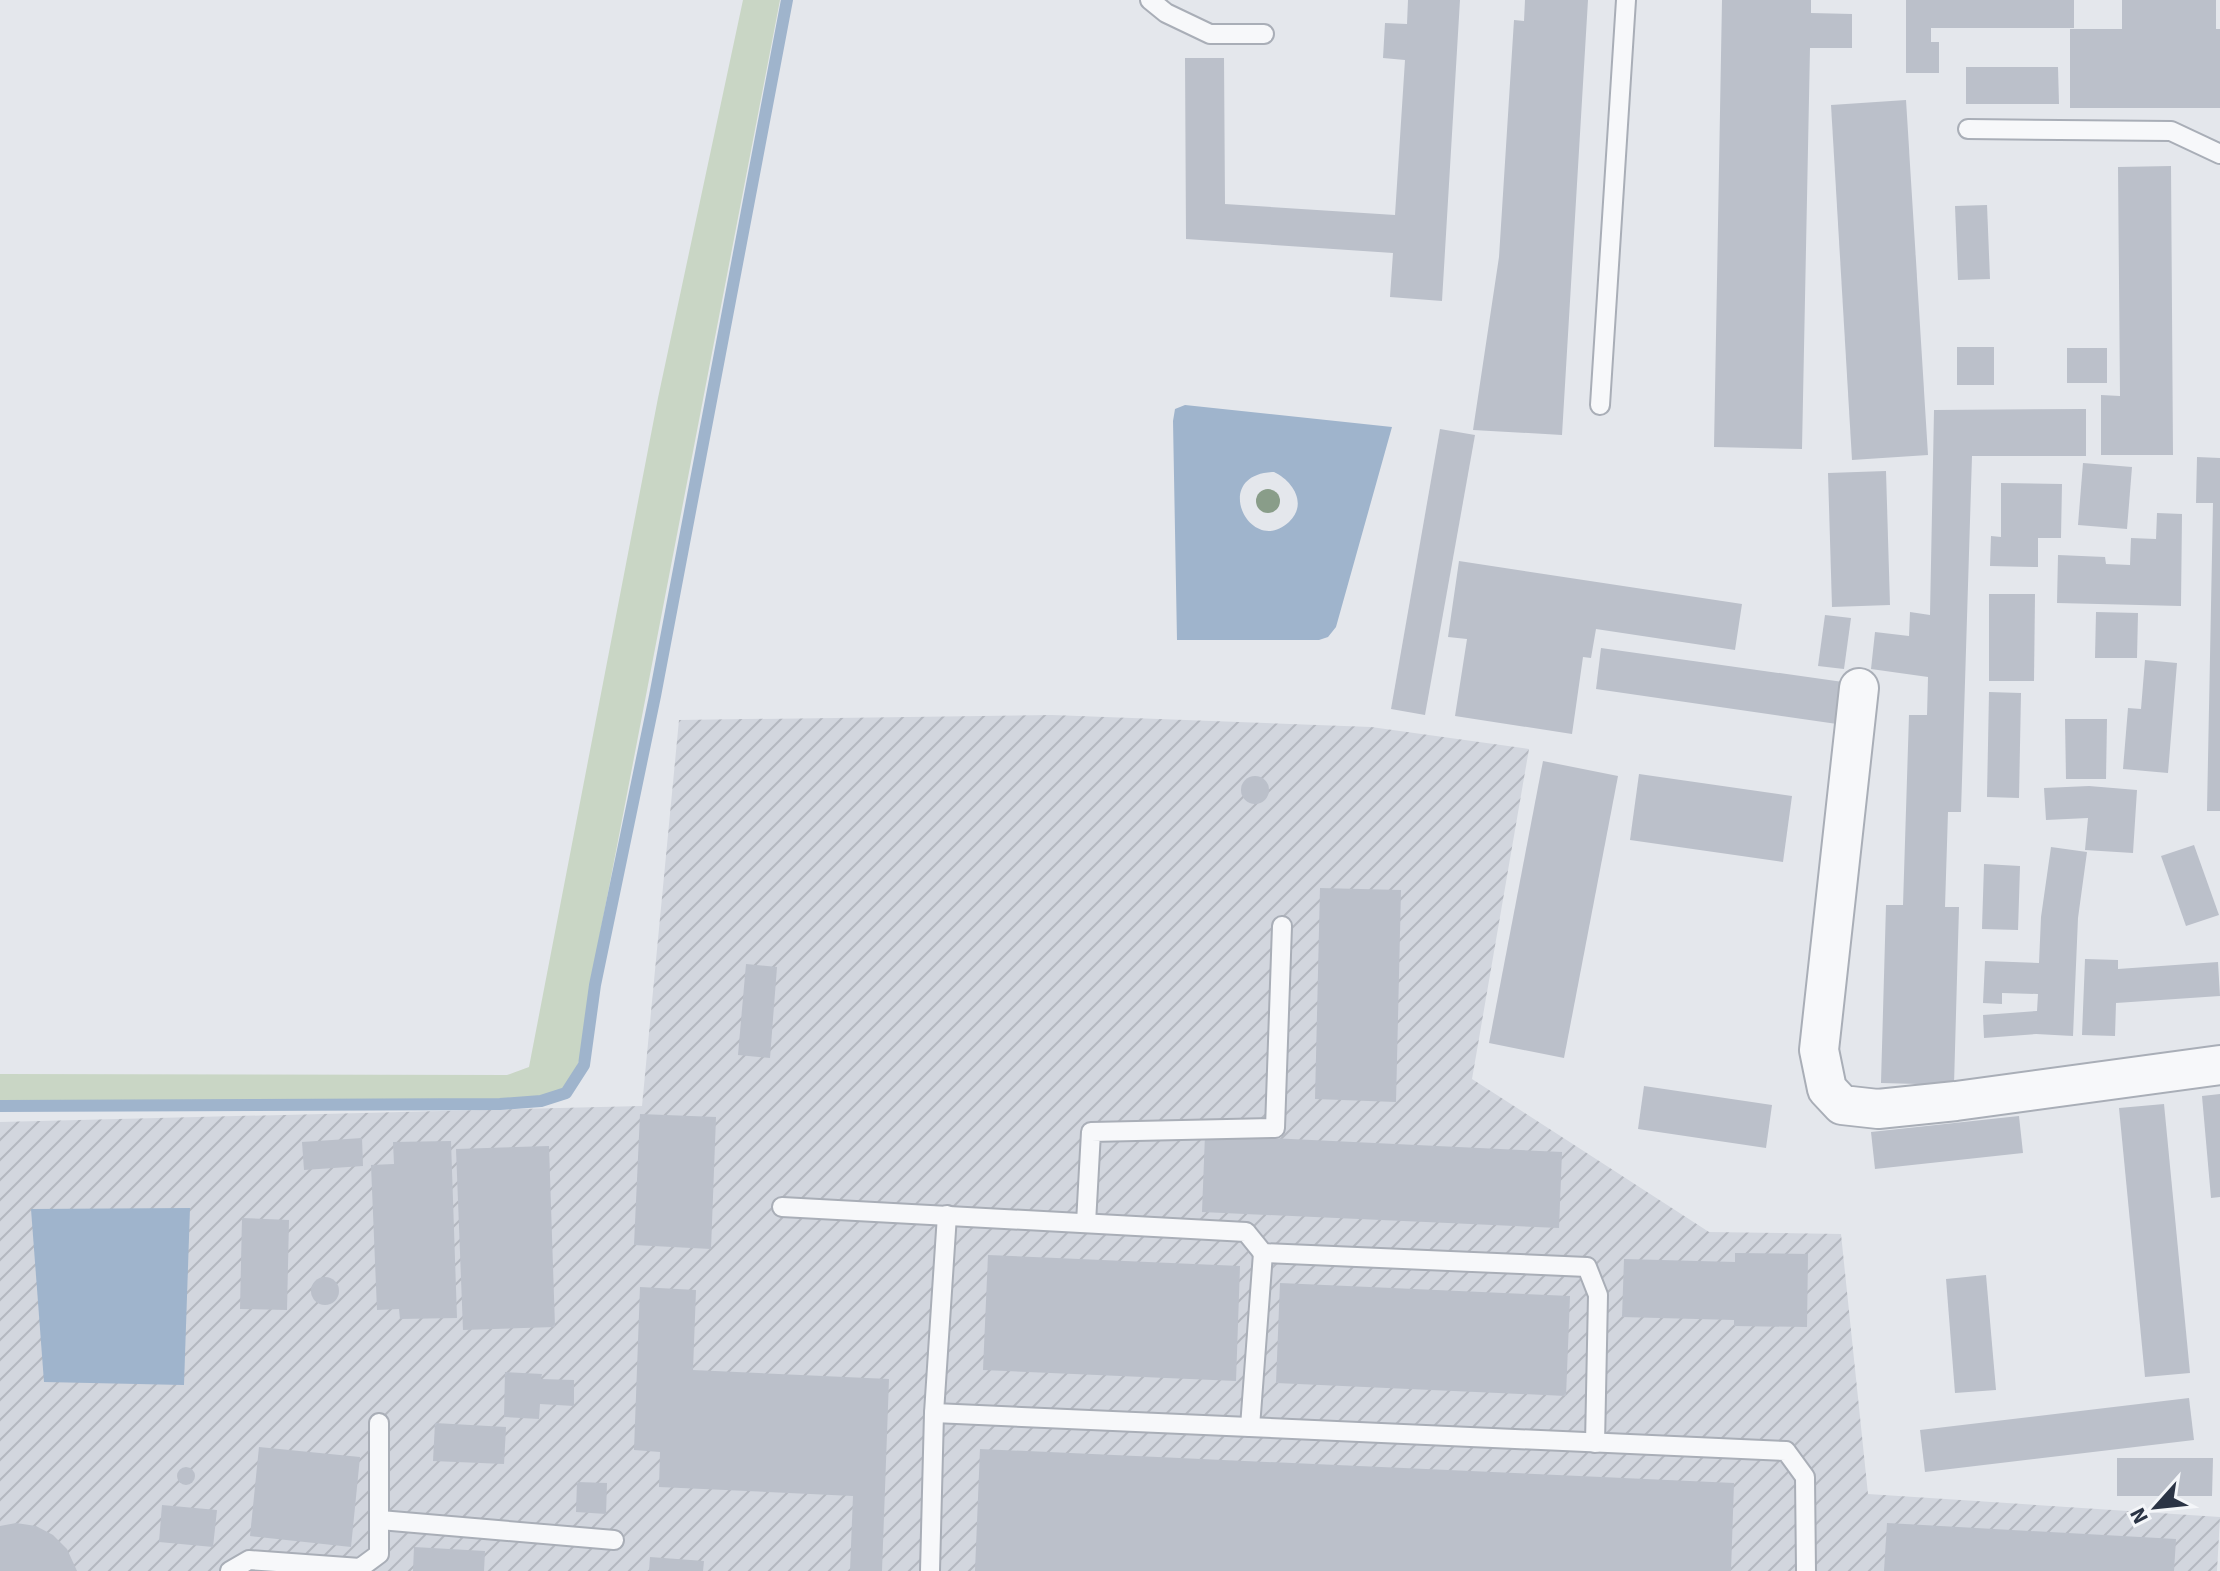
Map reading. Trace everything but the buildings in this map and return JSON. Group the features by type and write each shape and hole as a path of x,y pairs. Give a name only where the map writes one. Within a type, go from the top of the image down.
{"street":[{"path":"1859,688 1819,1050 1827,1089 1842,1105 1878,1109 1956,1101 2220,1065"}],"lane":[{"path":"1150,0 1166,13 1210,34 1264,34"},
{"path":"1600,405 1626,0"},
{"path":"1968,129 2171,131 2220,154"},
{"path":"1086,1223 1091,1132 1275,1128 1282,926"},
{"path":"782,1207 1246,1232 1263,1253 1250,1427"},
{"path":"930,1571 934,1413 947,1215"},
{"path":"1263,1253 1587,1267 1598,1295 1595,1443"},
{"path":"934,1413 1786,1451 1805,1477 1806,1571"},
{"path":"230,1571 249,1560 360,1568 379,1554 379,1423"},
{"path":"380,1520 614,1540"}],"shaded area":[{"path":"1052,715 1371,727 1529,749 1472,1079 1709,1232 1841,1234 1868,1494 2220,1517 2217,1571 0,1571 0,1122 642,1106 679,720"}],"green space":[{"path":"743,0 780,0 590,986 583,1041 570,1081 557,1093 501,1100 0,1102 0,1074 507,1075 529,1067 658,398"}],"water":[{"path":"1185,405 1392,427 1336,627 1328,637 1319,640 1177,640 1175,409","holes":["1274,472 1296,494 1295,515 1274,530 1261,530 1250,523 1242,511 1240,498 1243,486 1254,476"]},
{"path":"190,1208 184,1385 44,1382 31,1209"}],"waterway":[{"path":"0,1106 500,1104 541,1101 566,1093 584,1065 595,985 655,696 787,0"}]}
